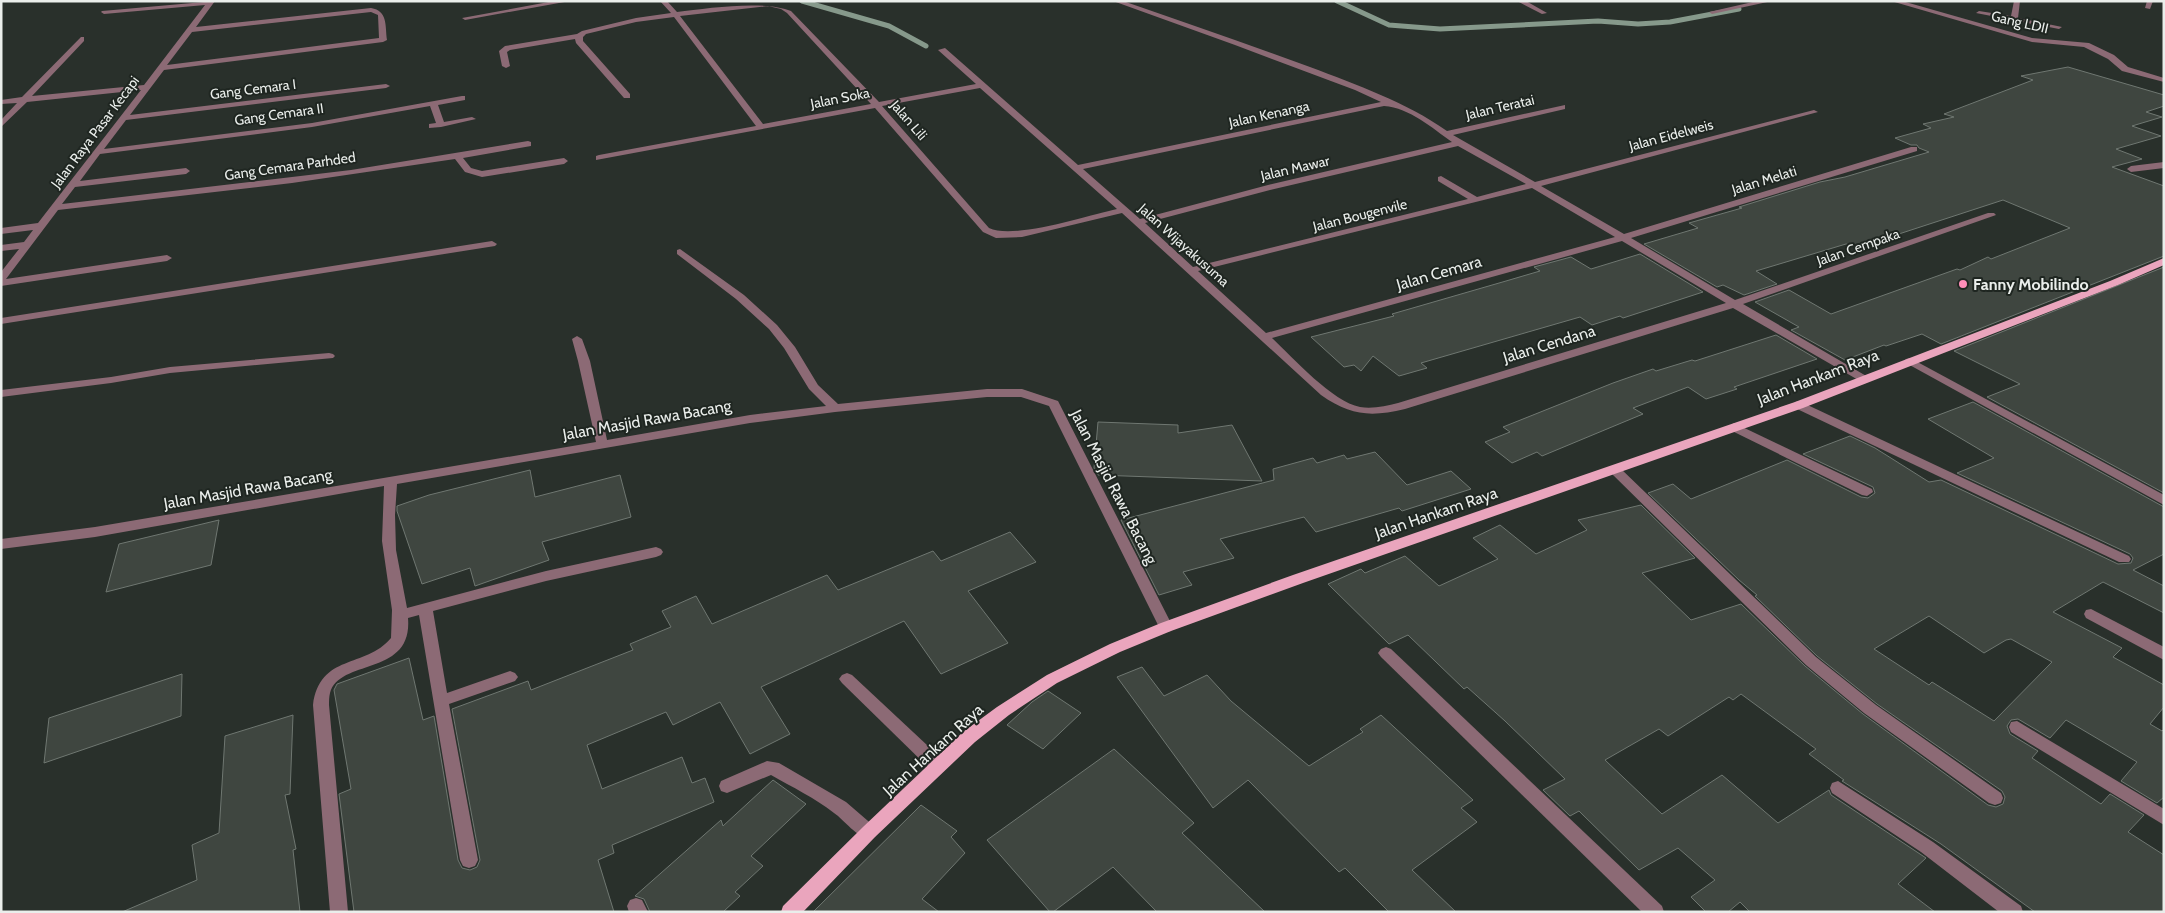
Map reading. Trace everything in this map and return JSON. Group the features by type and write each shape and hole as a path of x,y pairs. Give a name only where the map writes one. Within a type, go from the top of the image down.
{"main road":[{"name":"Jalan Hankam Raya","path":"790,912 937,765 969,737 1003,711 1052,679 1115,648 1166,627 1307,576 1799,405 2114,283 2164,261"}],"street":[{"path":"465,18 567,1"},
{"path":"663,1 676,15 761,127"},
{"path":"1116,1 1238,43 1349,84 1389,103 1404,107 1459,143 1535,185 1621,238 1864,379"},
{"path":"1520,1 1544,13"},
{"path":"1722,1 1736,6"},
{"path":"1712,12 1769,1"},
{"name":"Gang LDII","path":"1894,1 2032,40 2086,45 2111,57 2125,69 2164,80"},
{"path":"2014,19 2017,1"},
{"path":"104,12 211,2"},
{"name":"Jalan Raya Pasar Kecapi","path":"1,279 211,2"},
{"name":"Jalan Lili","path":"506,66 503,51 508,48 579,36 584,32 608,25 761,5 783,8 878,105 986,230 996,235 1010,236 1040,231 1124,210"},
{"path":"161,68 383,40 381,15 377,11 371,10 190,30"},
{"path":"1980,13 2058,27"},
{"path":"579,36 579,41 627,96"},
{"path":"1,125 23,99 81,39"},
{"name":"Jalan Wijayakusuma","path":"942,50 1138,222 1341,405 1353,410 1372,412"},
{"name":"Jalan Soka","path":"599,158 982,85"},
{"name":"Gang Cemara I","path":"124,118 386,86"},
{"path":"1,102 146,87"},
{"name":"Gang Cemara II","path":"97,152 312,125 462,98"},
{"path":"433,103 436,126 472,119"},
{"name":"Jalan Kenanga","path":"1075,168 1389,103"},
{"name":"Jalan Teratai","path":"1445,134 1562,107"},
{"name":"Jalan Eidelweis","path":"1535,185 1814,112"},
{"name":"Jalan Mawar","path":"1138,222 1268,188 1459,143"},
{"name":"Gang Cemara Parhded","path":"54,208 322,177 458,157 528,144"},
{"name":"Jalan Melati","path":"1621,238 1914,149"},
{"path":"458,157 468,170 482,174 564,161"},
{"path":"2131,169 2164,165"},
{"path":"71,185 186,172"},
{"path":"1441,179 1476,200"},
{"name":"Jalan Bougenvile","path":"1191,270 1535,185"},
{"name":"Jalan Cempaka","path":"1734,304 1991,215"},
{"path":"1,231 40,226"},
{"name":"Jalan Cemara","path":"1265,338 1621,238"},
{"path":"1,321 492,244"},
{"path":"1,248 27,245"},
{"path":"680,252 740,296 773,327 789,347 813,387 835,408"},
{"path":"1,283 166,258"},
{"name":"Jalan Cendana","path":"1372,412 1401,406 1734,304"},
{"path":"577,339 584,361 602,443"},
{"path":"1,394 170,370 329,356"},
{"path":"1910,361 2164,501"},
{"name":"Jalan Masjid Rawa Bacang","path":"1,544 95,532 602,443 648,438 750,419 835,408 987,393 1022,393 1054,404 1166,627"},
{"path":"1799,405 2124,559"},
{"path":"1734,427 1867,492"},
{"path":"1615,470 1811,661 1870,709 1995,798"},
{"path":"339,912 321,705 323,690 334,677 386,651 398,640 401,629 400,614 389,550 387,509 391,481"},
{"path":"400,614 546,576 656,552"},
{"path":"425,607 469,860"},
{"path":"2091,614 2164,654"},
{"path":"1386,653 1654,912"},
{"path":"441,701 510,677"},
{"path":"847,679 937,765"},
{"path":"2017,727 2164,818"},
{"path":"727,786 767,768 773,768 833,802 869,832"},
{"path":"1838,788 1927,847 2014,912"}],"building":[{"path":"2068,67 2164,95 2164,106 2146,112 2162,117 2132,126 2161,136 2116,149 2142,159 2112,167 2164,186 2164,256 1941,344 1922,334 1886,346 1884,345 1845,360 1791,330 1799,327 1755,302 1789,290 1831,314 1957,269 1960,270 1988,257 1991,259 2070,228 2003,200 1859,247 1846,244 1756,271 1777,284 1744,295 1723,285 1717,287 1644,244 1698,228 1689,223 1742,208 1739,207 1820,182 1845,177 1929,152 1919,148 1917,145 1911,145 1895,138 1931,128 1923,124 1954,117 1944,114 2033,80 2021,76"},
{"path":"1640,254 1703,292 1623,318 1620,316 1592,325 1580,317 1421,363 1427,368 1399,376 1373,356 1361,371 1354,365 1344,367 1311,337 1394,316 1392,314 1540,271 1534,267 1571,257 1591,269"},
{"path":"2164,267 2164,493 1987,397 2020,384 1954,351"},
{"path":"1776,335 1817,359 1734,387 1737,389 1706,399 1688,387 1633,408 1643,414 1542,456 1537,452 1512,463 1485,442 1510,432 1503,427 1613,383 1653,369 1656,371 1692,360 1695,361"},
{"path":"1973,402 2164,507 2164,554 2133,570 2164,586 2164,613 2103,582 2053,612 2122,648 2113,657 2164,685 2164,707 2150,724 2162,731 2164,729 2164,797 2157,803 2121,781 2137,762 2066,720 2050,738 2018,719 2011,720 2007,726 2010,734 2038,751 2032,758 2101,804 2110,794 2144,815 2128,832 2164,855 2164,912 2035,912 1941,844 1842,781 1844,780 1809,754 1816,749 1741,694 1733,700 1729,697 1668,736 1659,729 1605,760 1662,814 1722,775 1778,823 1829,790 1831,795 1926,858 1898,884 1935,912 1750,912 1740,902 1728,912 1706,912 1691,897 1715,880 1678,848 1639,870 1579,811 1570,816 1543,790 1565,779 1505,721 1467,687 1464,689 1408,635 1389,644 1328,584 1361,569 1365,573 1405,556 1439,586 1498,559 1473,538 1500,525 1536,554 1587,530 1578,520 1641,505 1695,558 1642,573 1691,620 1741,604 1805,666 1863,714 1988,805 1996,807 2003,804 2005,797 2002,791 1877,704 1817,656 1755,596 1757,595 1648,493 1673,484 1691,499 1787,460 1861,497 1868,498 1875,493 1873,487 1803,454 1850,436 1875,448 1929,482 1941,480 2118,564 2131,563 2133,558 2130,554 1957,473 1994,458 1928,419","holes":["1929,616 1984,653 2011,639 2052,662 1994,721 1932,682 1929,685 1874,649"]},
{"path":"1098,422 1178,425 1178,433 1232,425 1262,481 1098,475 1094,468"},
{"path":"1375,452 1407,485 1451,471 1471,489 1402,511 1399,508 1316,532 1304,517 1220,539 1234,558 1183,572 1192,585 1159,595 1121,520 1274,480 1273,469 1313,458 1317,463 1344,455 1347,459"},
{"path":"530,470 535,497 620,475 631,517 542,542 549,560 475,586 470,568 422,584 397,511 397,506 429,495"},
{"path":"219,520 211,565 106,592 119,544"},
{"path":"1010,532 1036,562 968,591 1008,643 941,674 904,621 761,687 790,734 750,754 720,702 673,725 666,712 587,745 602,789 682,757 692,783 705,778 714,802 612,845 614,853 598,860 614,912 354,912 339,794 351,789 334,690 337,684 409,658 423,720 434,716 458,860 462,868 470,870 477,867 480,860 452,709 528,681 531,690 633,650 630,644 671,627 662,611 696,596 712,624 827,575 838,590 933,551 941,561"},
{"path":"1142,667 1164,696 1207,675 1231,701 1309,766 1363,732 1360,729 1381,715 1473,800 1461,808 1477,822 1412,870 1456,912 1389,912 1345,868 1339,872 1248,780 1213,808 1117,677"},
{"path":"182,674 181,716 44,763 49,718"},
{"path":"1048,691 1081,713 1043,749 1007,725 1032,702"},
{"path":"293,715 290,794 285,795 296,849 293,850 300,912 122,912 197,880 192,845 219,833 225,736"},
{"path":"1114,749 1194,823 1182,833 1265,912 1157,912 1113,867 1053,912 1050,912 987,840"},
{"path":"773,780 806,804 751,856 763,866 735,892 740,896 723,912 650,912 644,899 635,896 721,820 723,826"},
{"path":"921,805 957,831 951,837 965,853 922,899 939,912 813,912"}],"waterway":[{"path":"802,1 889,26 926,46"},
{"path":"1337,1 1389,25 1440,29 1598,21 1638,24 1670,22 1739,9"}],"place":[{"name":"Fanny Mobilindo","path":"1963,284"}]}
